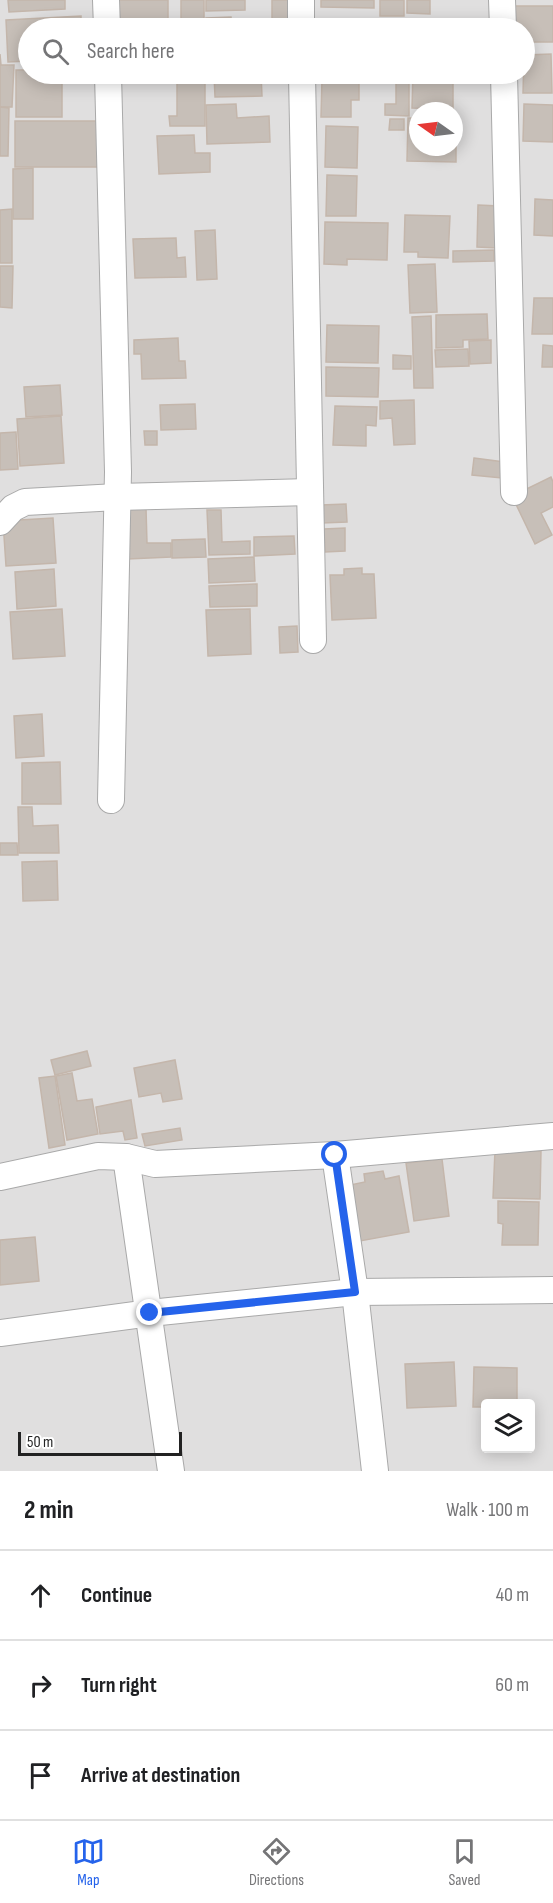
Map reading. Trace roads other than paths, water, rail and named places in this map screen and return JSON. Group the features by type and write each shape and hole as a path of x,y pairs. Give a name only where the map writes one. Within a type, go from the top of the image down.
{"street":[{"path":"106,0 107,18"},
{"path":"301,0 301,18"},
{"path":"502,0 503,18"},
{"path":"108,84 118,472 111,800"},
{"path":"302,84 313,640"},
{"path":"504,84 514,492"},
{"path":"0,522 13,508 26,502 310,492"},
{"path":"0,1177 98,1156 126,1157 154,1164 335,1155 553,1136"},
{"path":"335,1155 355,1292 375,1471"},
{"path":"126,1157 171,1471"},
{"path":"0,1333 150,1313 355,1292 553,1290"}]}
